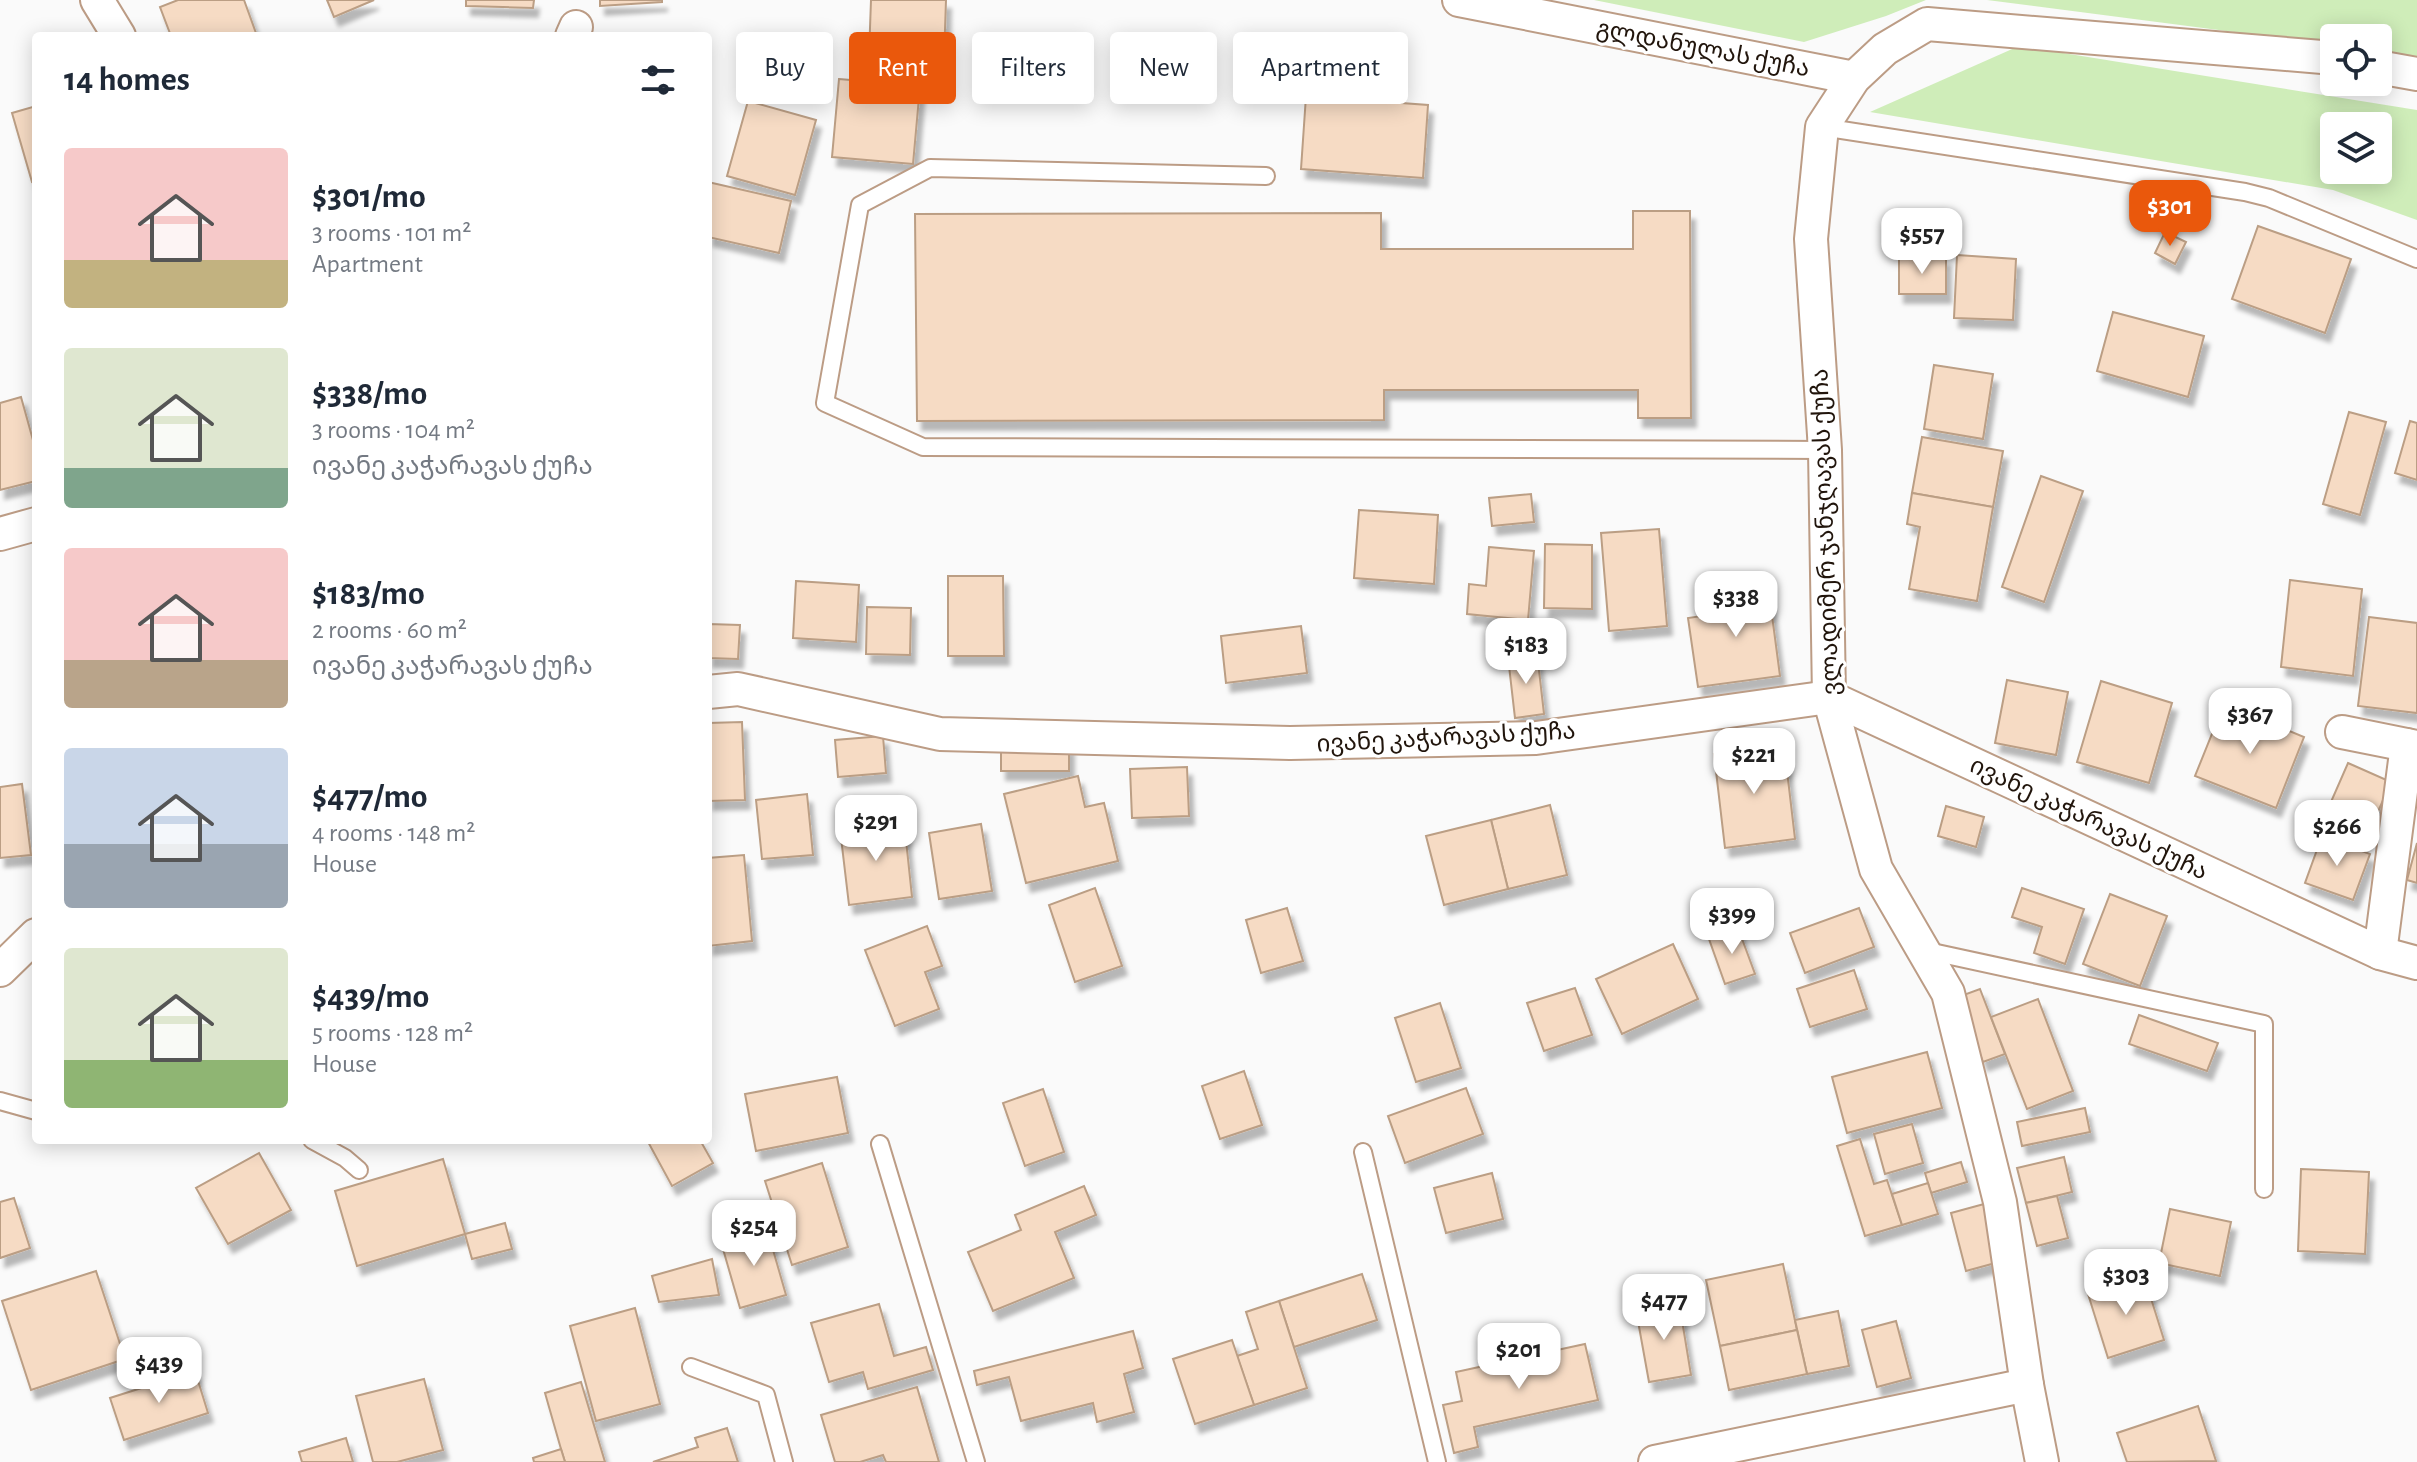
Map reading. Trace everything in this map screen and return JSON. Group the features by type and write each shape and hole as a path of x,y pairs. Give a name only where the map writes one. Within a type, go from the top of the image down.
{"street":[{"path":"97,0 117,32"},
{"name":"გლდანულას ქუჩა","path":"1459,0 1854,78"},
{"name":"ვლადიმერ ჯანჯღავას ქუჩა","path":"2042,1462 2027,1385 2000,1202 1948,993 1876,869 1829,697 1825,450 1811,239 1822,127 1854,78 1885,49 1927,24 2320,57"},
{"path":"2392,70 2417,74"},
{"path":"0,534 32,525"},
{"name":"ივანე კაჭარავას ქუჩა","path":"712,692 738,689 940,734 1290,743 1536,738 1829,697 2380,953 2417,963"},
{"path":"2342,732 2412,746 2380,953"},
{"path":"0,970 32,939"},
{"path":"1655,1462 2027,1385"}],"lane":[{"path":"1822,127 2245,192 2269,198 2417,259"},
{"path":"1266,176 930,168 860,205 825,403 923,447 1825,450"},
{"path":"1923,950 2264,1024 2264,1189"},
{"path":"0,1101 32,1110"},
{"path":"319,1144 359,1170"},
{"path":"880,1144 976,1462"},
{"path":"1363,1152 1437,1462"},
{"path":"691,1367 766,1395 784,1462"}],"green space":[{"path":"1594,0 1926,0 1804,42"},
{"path":"1987,0 2417,0 2417,56 2392,53 2392,24 2320,24 2320,43"},
{"path":"2019,46 2417,110 2417,220 2333,190 1870,112"}],"building":[{"path":"178,0 244,0 256,32 169,32 160,7"},
{"path":"327,0 374,0 334,17"},
{"path":"466,0 534,0 533,8 466,6"},
{"path":"600,0 662,0 662,2 600,6"},
{"path":"871,0 946,0 945,32 870,32"},
{"path":"839,79 849,80 849,104 918,104 913,164 832,157"},
{"path":"747,104 759,104 816,120 795,195 727,176"},
{"path":"1305,104 1428,105 1423,178 1301,169"},
{"path":"32,107 32,182 12,113"},
{"path":"712,183 791,201 779,253 712,238"},
{"path":"1633,211 1690,211 1691,418 1638,418 1638,390 1384,390 1384,420 917,421 915,214 1381,213 1381,249 1633,249"},
{"path":"2258,226 2351,259 2325,333 2232,299"},
{"path":"2165,232 2186,242 2175,264 2155,253"},
{"path":"1957,255 2016,259 2013,320 1954,318"},
{"path":"1899,257 1946,257 1946,294 1899,294"},
{"path":"2113,312 2204,336 2188,397 2097,371"},
{"path":"1934,365 1993,374 1983,439 1924,429"},
{"path":"21,397 32,437 32,482 0,490 0,403"},
{"path":"2349,412 2386,422 2360,515 2323,504"},
{"path":"2410,421 2417,423 2417,480 2395,473"},
{"path":"1922,437 2003,451 1993,507 1912,493"},
{"path":"2041,476 2083,491 2044,602 2002,587"},
{"path":"1912,493 1993,507 1977,601 1909,589 1920,527 1907,524"},
{"path":"1531,494 1534,522 1492,526 1489,498"},
{"path":"1359,510 1438,515 1434,584 1354,578"},
{"path":"1659,529 1667,626 1609,631 1601,533"},
{"path":"1545,544 1592,545 1592,609 1544,608"},
{"path":"1489,547 1534,551 1528,620 1467,614 1469,584 1486,586"},
{"path":"948,576 1003,576 1004,656 948,656"},
{"path":"2290,580 2362,589 2353,676 2281,667"},
{"path":"796,581 859,585 856,642 793,638"},
{"path":"1768,585 1780,676 1698,687 1688,618 1722,613 1720,592"},
{"path":"867,607 911,608 910,655 866,654"},
{"path":"2369,617 2417,623 2417,713 2358,706"},
{"path":"712,624 740,625 738,659 712,658"},
{"path":"1301,626 1307,673 1226,683 1221,636"},
{"path":"1537,653 1544,714 1515,718 1508,657"},
{"path":"2007,680 2068,692 2056,755 1995,743"},
{"path":"2101,681 2172,703 2149,783 2077,762"},
{"path":"2224,704 2304,737 2276,808 2195,776"},
{"path":"742,722 745,800 712,801 712,723"},
{"path":"883,736 886,773 838,777 835,740"},
{"path":"1001,744 1069,745 1069,771 1001,771"},
{"path":"1784,745 1795,839 1725,848 1714,754"},
{"path":"2348,763 2391,782 2370,830 2327,811"},
{"path":"1187,767 1189,816 1132,818 1130,769"},
{"path":"1078,776 1085,807 1104,803 1118,861 1026,883 1004,794"},
{"path":"22,784 31,855 0,858 0,787"},
{"path":"807,794 813,855 762,859 756,800"},
{"path":"1550,805 1567,875 1508,889 1491,820"},
{"path":"1946,806 1984,817 1976,847 1938,836"},
{"path":"1491,820 1508,889 1444,905 1426,836"},
{"path":"904,821 912,897 849,905 840,829"},
{"path":"981,824 992,891 939,899 929,833"},
{"path":"2322,836 2370,854 2353,900 2305,883"},
{"path":"2417,843 2417,883 2407,880"},
{"path":"744,855 752,941 712,946 712,858"},
{"path":"1095,888 1122,966 1075,982 1049,905"},
{"path":"2022,888 2084,909 2065,964 2034,953 2042,927 2012,917"},
{"path":"2110,894 2167,916 2140,986 2083,964"},
{"path":"1287,908 1303,961 1261,973 1246,920"},
{"path":"1859,908 1874,947 1805,973 1790,933"},
{"path":"927,926 942,966 925,972 939,1009 895,1026 865,950"},
{"path":"1738,928 1755,974 1725,984 1709,939"},
{"path":"1673,944 1698,999 1622,1034 1596,979"},
{"path":"1854,970 1867,1009 1810,1027 1797,989"},
{"path":"1575,988 1592,1035 1544,1051 1527,1003"},
{"path":"1980,989 2005,1054 1983,1062 1958,997"},
{"path":"2038,999 2073,1091 2027,1109 1991,1017"},
{"path":"1440,1003 1461,1068 1416,1082 1395,1018"},
{"path":"2139,1015 2218,1043 2207,1071 2129,1044"},
{"path":"1927,1052 1942,1108 1847,1133 1832,1077"},
{"path":"1244,1071 1262,1125 1220,1139 1202,1086"},
{"path":"837,1077 848,1133 756,1151 745,1094"},
{"path":"1466,1088 1483,1134 1405,1163 1388,1116"},
{"path":"1043,1089 1064,1152 1025,1166 1003,1103"},
{"path":"2085,1108 2090,1132 2022,1146 2017,1122"},
{"path":"1912,1124 1923,1163 1885,1174 1874,1134"},
{"path":"1860,1139 1874,1184 1887,1180 1902,1225 1865,1236 1837,1146"},
{"path":"649,1144 702,1144 713,1163 672,1186"},
{"path":"259,1153 291,1210 228,1244 196,1188"},
{"path":"2064,1157 2072,1192 2026,1203 2017,1168"},
{"path":"443,1159 465,1234 357,1266 335,1191"},
{"path":"1961,1162 1967,1182 1931,1193 1925,1173"},
{"path":"822,1163 848,1247 792,1265 765,1181"},
{"path":"2301,1169 2369,1172 2365,1254 2298,1251"},
{"path":"1492,1173 1503,1219 1446,1233 1434,1188"},
{"path":"1928,1183 1938,1214 1902,1225 1892,1194"},
{"path":"1084,1186 1096,1215 1055,1232 1074,1278 993,1311 968,1252 1021,1230 1015,1215"},
{"path":"2057,1196 2068,1238 2037,1246 2026,1203"},
{"path":"14,1198 30,1248 0,1258 0,1202"},
{"path":"1984,1204 1999,1262 1966,1271 1951,1213"},
{"path":"2170,1209 2231,1222 2220,1276 2159,1263"},
{"path":"505,1223 512,1249 472,1259 465,1234"},
{"path":"767,1229 786,1295 740,1308 721,1242"},
{"path":"712,1259 719,1295 659,1302 652,1276"},
{"path":"1783,1264 1797,1330 1720,1346 1706,1280"},
{"path":"96,1271 125,1359 31,1390 2,1301"},
{"path":"1362,1274 1377,1320 1294,1347 1279,1301"},
{"path":"2144,1276 2164,1340 2108,1358 2088,1294"},
{"path":"1279,1301 1307,1388 1254,1405 1237,1356 1258,1349 1246,1312"},
{"path":"1679,1302 1691,1375 1649,1382 1636,1310"},
{"path":"879,1304 894,1356 926,1347 933,1370 868,1389 863,1372 829,1382 811,1323"},
{"path":"635,1308 660,1404 596,1421 570,1326"},
{"path":"1838,1311 1849,1366 1807,1374 1795,1320"},
{"path":"1896,1321 1911,1378 1877,1387 1862,1330"},
{"path":"1797,1330 1807,1374 1729,1390 1720,1346"},
{"path":"1133,1331 1143,1368 1124,1374 1134,1412 1097,1422 1093,1403 1021,1421 1009,1377 977,1385 974,1371"},
{"path":"1232,1340 1254,1405 1195,1424 1173,1359"},
{"path":"1585,1344 1598,1400 1474,1427 1478,1447 1454,1453 1443,1405 1462,1401 1456,1372"},
{"path":"195,1371 208,1413 124,1440 110,1398"},
{"path":"424,1379 443,1450 397,1462 373,1462 356,1396"},
{"path":"581,1382 605,1462 565,1462 561,1449 545,1393"},
{"path":"917,1387 939,1462 886,1462 883,1455 860,1462 835,1462 821,1415"},
{"path":"2198,1406 2216,1461 2127,1462 2117,1433"},
{"path":"727,1428 738,1462 653,1462 698,1447 695,1438"},
{"path":"346,1438 353,1462 302,1462 299,1452"},
{"path":"561,1449 565,1462 534,1462 533,1458"}]}
